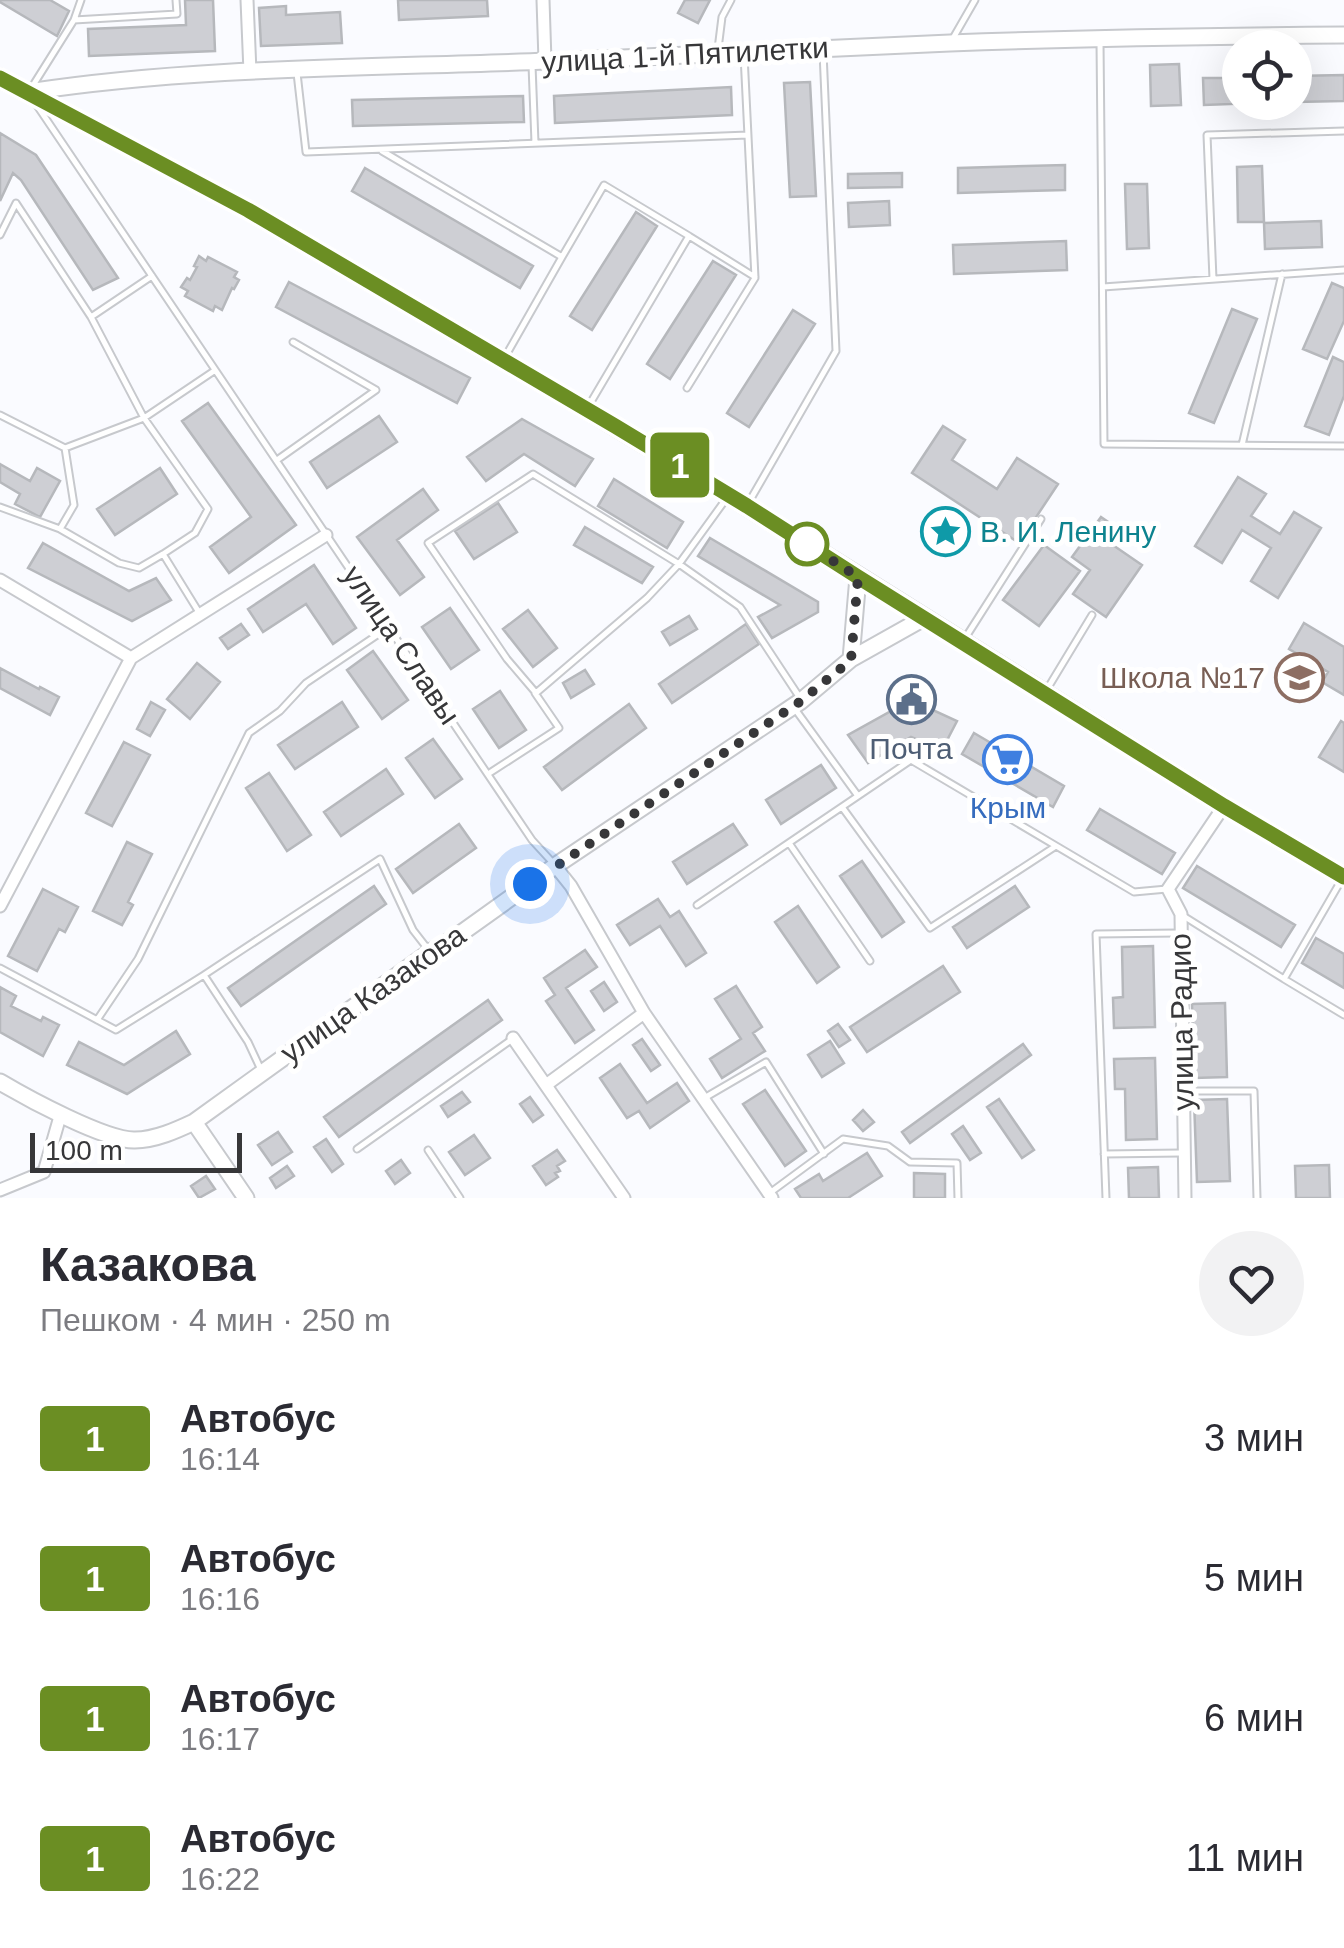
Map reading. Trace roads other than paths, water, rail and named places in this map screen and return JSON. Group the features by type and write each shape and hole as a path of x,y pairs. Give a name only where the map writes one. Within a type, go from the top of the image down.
{"main road":[{"name":"улица 1-й Пятилетки","path":"28,92 250,72 951,42 1344,35"},
{"path":"0,78 248,210 729,494 1044,694 1344,877"},
{"path":"851,660 858,577"},
{"name":"улица Казакова","path":"61,1113 100,1133 134,1141 174,1132 194,1122 430,952 797,704 851,660 924,618"},
{"path":"4,1087 61,1113"},
{"path":"194,1122 246,1198"}],"street":[{"path":"247,0 250,72"},
{"path":"539,61 543,0"},
{"path":"0,906 131,658 328,533"},
{"path":"0,580 131,658"},
{"name":"улица Радио","path":"1185,1198 1181,914 1168,889 1224,806"},
{"name":"улица Славы","path":"555,866 644,1013 770,1196"},
{"path":"546,1085 644,1013"},
{"path":"513,1038 624,1198"},
{"path":"0,1190 44,1172 61,1113"}],"lane":[{"path":"28,92 74,20 81,0"},
{"path":"74,20 177,14 176,0"},
{"path":"717,54 722,17 731,0"},
{"path":"951,42 975,0"},
{"path":"1100,39 1104,444 1344,446"},
{"path":"747,506 836,351 822,49"},
{"path":"687,388 756,278 744,52"},
{"path":"535,143 539,61"},
{"path":"297,70 306,152 748,135"},
{"name":"улица Славы","path":"28,92 532,840 555,866"},
{"path":"1212,279 1207,135 1344,132"},
{"path":"379,150 562,257"},
{"path":"503,362 604,185 756,278"},
{"path":"0,235 16,203 90,317 144,418 208,509 194,533 139,568 119,562 60,529 0,507"},
{"path":"586,409 690,236"},
{"path":"1103,287 1344,270"},
{"path":"1242,445 1282,274"},
{"path":"90,317 152,276"},
{"path":"276,460 376,390 292,342"},
{"path":"0,415 65,448 144,418 215,370"},
{"path":"60,529 74,506 65,448"},
{"path":"729,494 679,564 647,598 536,693 428,544 532,474 679,564 740,607 797,704 858,796"},
{"path":"962,642 1041,519"},
{"path":"163,554 200,614"},
{"path":"1044,694 1092,614"},
{"path":"97,1020 138,959 248,734 280,711 306,683 389,627"},
{"path":"488,774 559,728 531,687"},
{"path":"697,905 911,760 1134,892 1168,889"},
{"path":"842,806 930,928 1056,846"},
{"path":"789,842 870,960"},
{"path":"0,968 116,1030 380,859 413,930 430,952"},
{"path":"1284,979 1344,877"},
{"path":"1181,914 1344,1015"},
{"path":"1106,1198 1096,934 1181,933"},
{"path":"204,976 248,1042 262,1072"},
{"path":"357,1149 513,1038"},
{"path":"704,1099 766,1062 824,1154"},
{"path":"1183,1091 1254,1091 1257,1198"},
{"path":"770,1196 843,1139 888,1146 910,1162 957,1164 958,1198"},
{"path":"428,1150 460,1198"},
{"path":"1104,1154 1184,1153"}],"place":[{"name":"В. И. Ленину","path":"945,532"},
{"name":"Школа №17","path":"1300,678"},
{"name":"Почта","path":"911,700"},
{"name":"Крым","path":"1008,759"}]}
